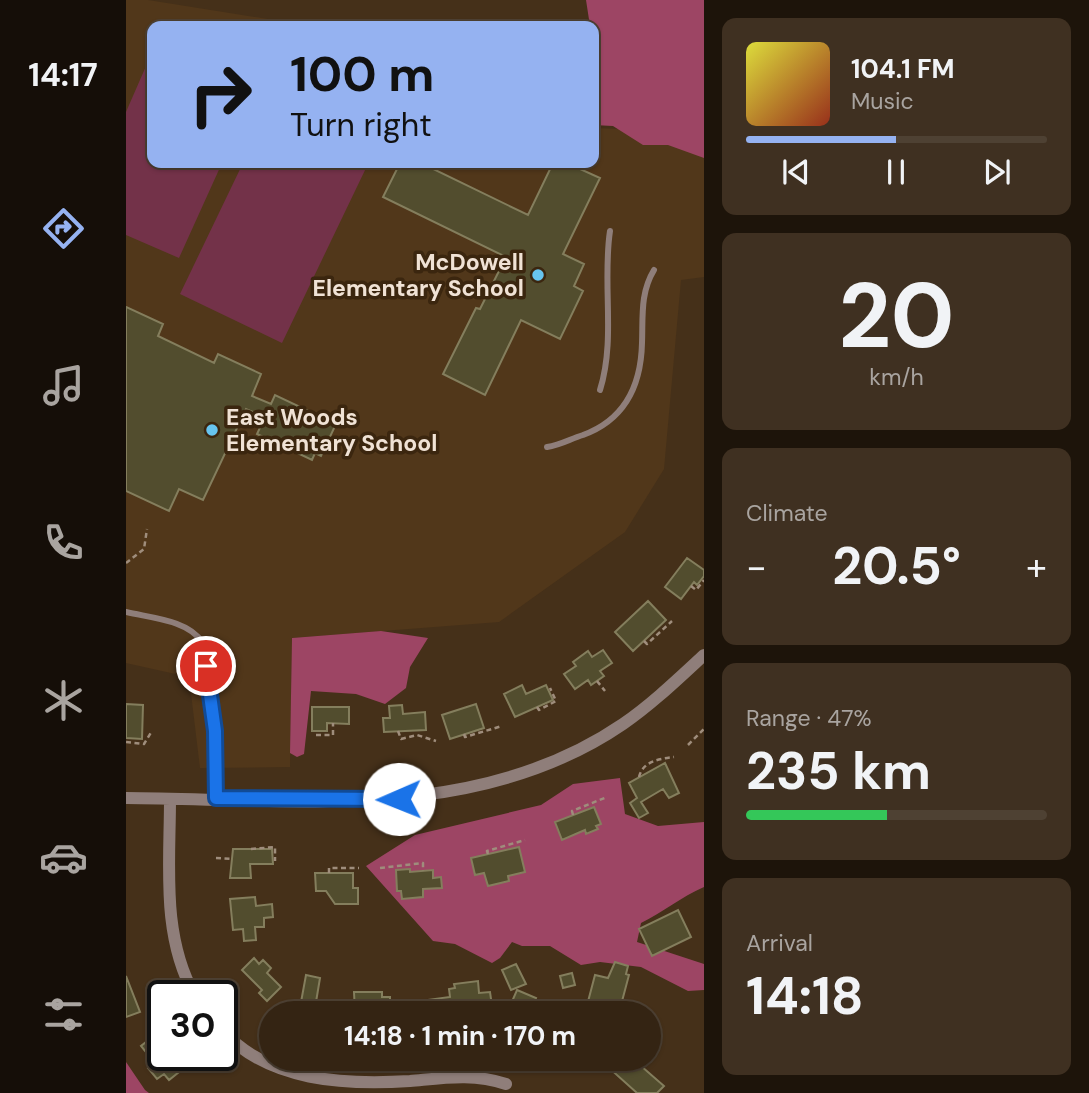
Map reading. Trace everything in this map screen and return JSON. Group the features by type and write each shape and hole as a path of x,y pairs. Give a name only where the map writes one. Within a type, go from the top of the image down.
{"street":[{"path":"126,798 399,799 447,793 500,781 563,757 621,725 704,655"},
{"path":"170,799 170,914 175,948 188,980"},
{"path":"238,1042 261,1059 285,1070 322,1080 406,1081 469,1075 506,1084"}],"lane":[{"path":"600,390 607,368 606,256 610,231"},
{"path":"547,447 558,446 603,428 623,410 635,382 642,347 643,299 646,283 654,270"},
{"path":"126,612 195,631 202,642 215,731 216,798"}],"path":[{"path":"126,563 144,549 147,530"},
{"path":"691,586 696,590 704,579"},
{"path":"644,641 647,644 672,621"},
{"path":"597,681 605,691"},
{"path":"537,707 538,710 556,701 550,688"},
{"path":"316,735 333,735 333,723"},
{"path":"464,734 465,737 502,726"},
{"path":"688,745 704,729"},
{"path":"126,742 144,744 152,731"},
{"path":"398,731 401,739 417,736 436,741"},
{"path":"639,778 642,769 650,763 674,757"},
{"path":"573,815 572,811 607,797"},
{"path":"488,854 487,850 525,840"},
{"path":"251,849 251,846 275,847 275,861"},
{"path":"216,858 233,859"},
{"path":"380,868 423,863 423,871"},
{"path":"329,873 330,868 359,868"}],"shaded area":[{"path":"126,0 148,0 274,21 147,21 147,168 599,168 599,128 704,132 704,277 681,280 664,469 625,532 499,622 292,638 290,767 200,768 189,677 126,663"},
{"path":"586,0 704,0 704,158 668,145 643,145 613,126 599,125 599,21 589,21"},
{"path":"147,64 147,168 220,168 179,258 126,235 126,112"},
{"path":"241,168 366,168 282,343 180,294"},
{"path":"381,631 428,638 410,667 406,688 385,704 356,694 311,691 304,754 297,757 290,753 292,638"},
{"path":"620,778 625,814 658,826 704,822 704,887 641,923 637,942 704,964 704,990 688,991 641,967 600,962 581,965 550,946 522,946 512,942 500,958 492,963 455,944 433,941 366,866 415,835 541,805 573,784"},
{"path":"126,1062 145,1090 149,1093 126,1093"}],"building":[{"name":"McDowell Elementary School","path":"398,168 431,168 528,215 551,168 578,168 600,178 563,254 584,264 574,286 583,291 560,339 521,320 485,395 443,374 476,308 480,309 506,257 383,197"},
{"name":"East Woods Elementary School","path":"126,307 163,324 158,336 214,363 218,354 261,374 252,396 271,404 275,395 336,424 321,456 315,453 312,460 257,434 265,417 246,409 203,500 179,489 169,511 126,491"},
{"path":"687,558 704,570 704,576 697,585 694,582 681,599 665,587"},
{"path":"648,601 666,620 633,651 615,632"},
{"path":"603,650 612,663 600,671 604,676 591,685 588,680 575,689 564,674 576,666 573,662 588,651 592,657"},
{"path":"522,685 526,694 546,685 553,700 515,717 504,694"},
{"path":"126,704 143,705 142,739 126,738"},
{"path":"476,704 484,728 450,739 442,715"},
{"path":"402,705 403,714 425,712 426,730 384,732 383,718 390,718 389,706"},
{"path":"312,707 349,707 349,724 327,723 327,731 312,731"},
{"path":"665,763 679,793 669,798 663,789 641,802 648,813 639,818 630,803 637,798 629,783"},
{"path":"594,807 601,824 596,826 598,829 586,834 585,830 562,840 555,822"},
{"path":"519,847 525,872 508,876 509,881 488,886 484,873 475,875 471,858"},
{"path":"233,849 272,849 273,864 250,864 251,878 230,878"},
{"path":"410,869 410,872 433,870 433,878 441,877 442,888 423,889 423,897 402,899 401,891 397,891 396,870"},
{"path":"315,873 353,873 353,888 358,888 358,904 335,904 326,891 316,891"},
{"path":"255,897 256,906 272,904 273,917 264,918 264,927 255,927 256,940 244,941 243,929 233,930 230,899"},
{"path":"678,910 691,937 652,956 639,929"},
{"path":"254,958 259,964 263,960 271,968 267,973 281,987 267,1001 259,993 262,990 242,970"},
{"path":"615,962 628,966 626,974 629,975 622,1001 588,1001 595,975 608,978"},
{"path":"516,964 526,984 511,990 502,970"},
{"path":"572,973 575,985 563,988 560,976"},
{"path":"306,975 320,978 316,1001 301,1001"},
{"path":"126,976 140,1012 126,1017"},
{"path":"478,981 479,993 490,992 491,1001 427,1001 450,997 449,989 455,988 454,984"},
{"path":"517,990 536,998 535,1001 512,1001"},
{"path":"354,992 382,992 382,997 390,997 390,1001 354,1001"},
{"path":"147,1041 147,1053 141,1046"},
{"path":"150,1071 180,1071 169,1080 164,1074 157,1079"},
{"path":"612,1071 647,1071 664,1086 657,1093 637,1093"}],"place":[{"name":"McDowell Elementary School","path":"538,275"},
{"name":"East Woods Elementary School","path":"212,430"}],"route":[{"path":"206,666 215,731 216,798 399,799"}]}
